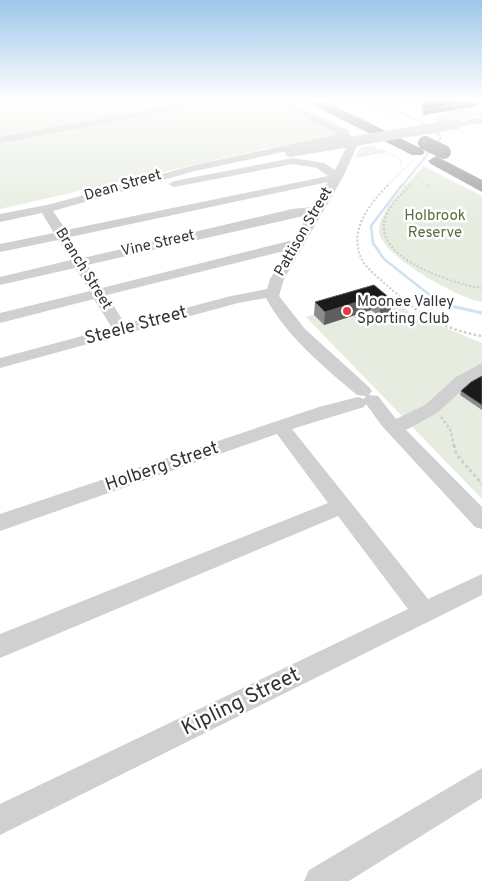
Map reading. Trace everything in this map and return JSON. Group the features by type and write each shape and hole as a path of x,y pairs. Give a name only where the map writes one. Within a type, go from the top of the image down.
{"highway":[{"path":"403,140 440,157 482,172"},
{"path":"407,140 421,148"},
{"path":"440,157 482,186"}],"street":[{"path":"335,140 349,149"},
{"path":"289,149 349,140"},
{"name":"Dean Street","path":"46,209 141,180 289,149 315,147 349,149"},
{"name":"Dean Street","path":"0,218 46,209 289,149 349,149"},
{"name":"Dean Street","path":"320,165 349,149"},
{"name":"Pattison Street","path":"349,149 336,176 277,279 272,292 278,307 340,373 360,398 391,425 482,521"},
{"name":"Dean Street","path":"123,190 137,191 287,162 320,165 336,176"},
{"path":"0,248 336,176"},
{"name":"Branch Street","path":"46,209 121,330"},
{"name":"Vine Street","path":"0,280 292,213 317,210"},
{"path":"0,318 298,243"},
{"name":"Steele Street","path":"0,363 236,299 272,292"},
{"path":"391,425 431,409 462,381 482,368"},
{"name":"Holberg Street","path":"0,523 360,398"},
{"path":"280,426 424,612"},
{"path":"0,646 342,506"},
{"name":"Kipling Street","path":"0,820 482,584"},
{"path":"320,881 482,782"}],"path":[{"path":"349,149 373,145 402,161 402,171"},
{"path":"349,149 386,151"},
{"path":"419,177 430,188"},
{"path":"416,180 386,215 383,232 390,248 430,272 474,288 482,288"},
{"path":"385,188 360,222 356,232 362,261 418,313 460,332 482,336"},
{"path":"431,409 450,429 456,454 462,464 482,484"}],"green space":[{"path":"0,140 311,140 264,149 0,209"},
{"path":"374,146 391,157 379,153 354,159 361,147"},
{"name":"Holbrook Reserve","path":"423,166 482,196 482,302 456,293 421,274 391,251 382,239 379,229 385,211"},
{"path":"386,294 412,314 482,343 482,499 306,317"}],"building":[{"path":"374,285 392,300 381,304 373,297 325,312 315,302"},
{"path":"482,376 482,405 461,391 471,382"}],"waterway":[{"path":"435,145 439,140"},
{"path":"401,187 431,150"},
{"path":"402,185 371,226 373,243 384,259 436,300"},
{"path":"436,300 451,306 482,313"}],"place":[{"name":"Moonee Valley Sporting Club","path":"347,311"}]}
